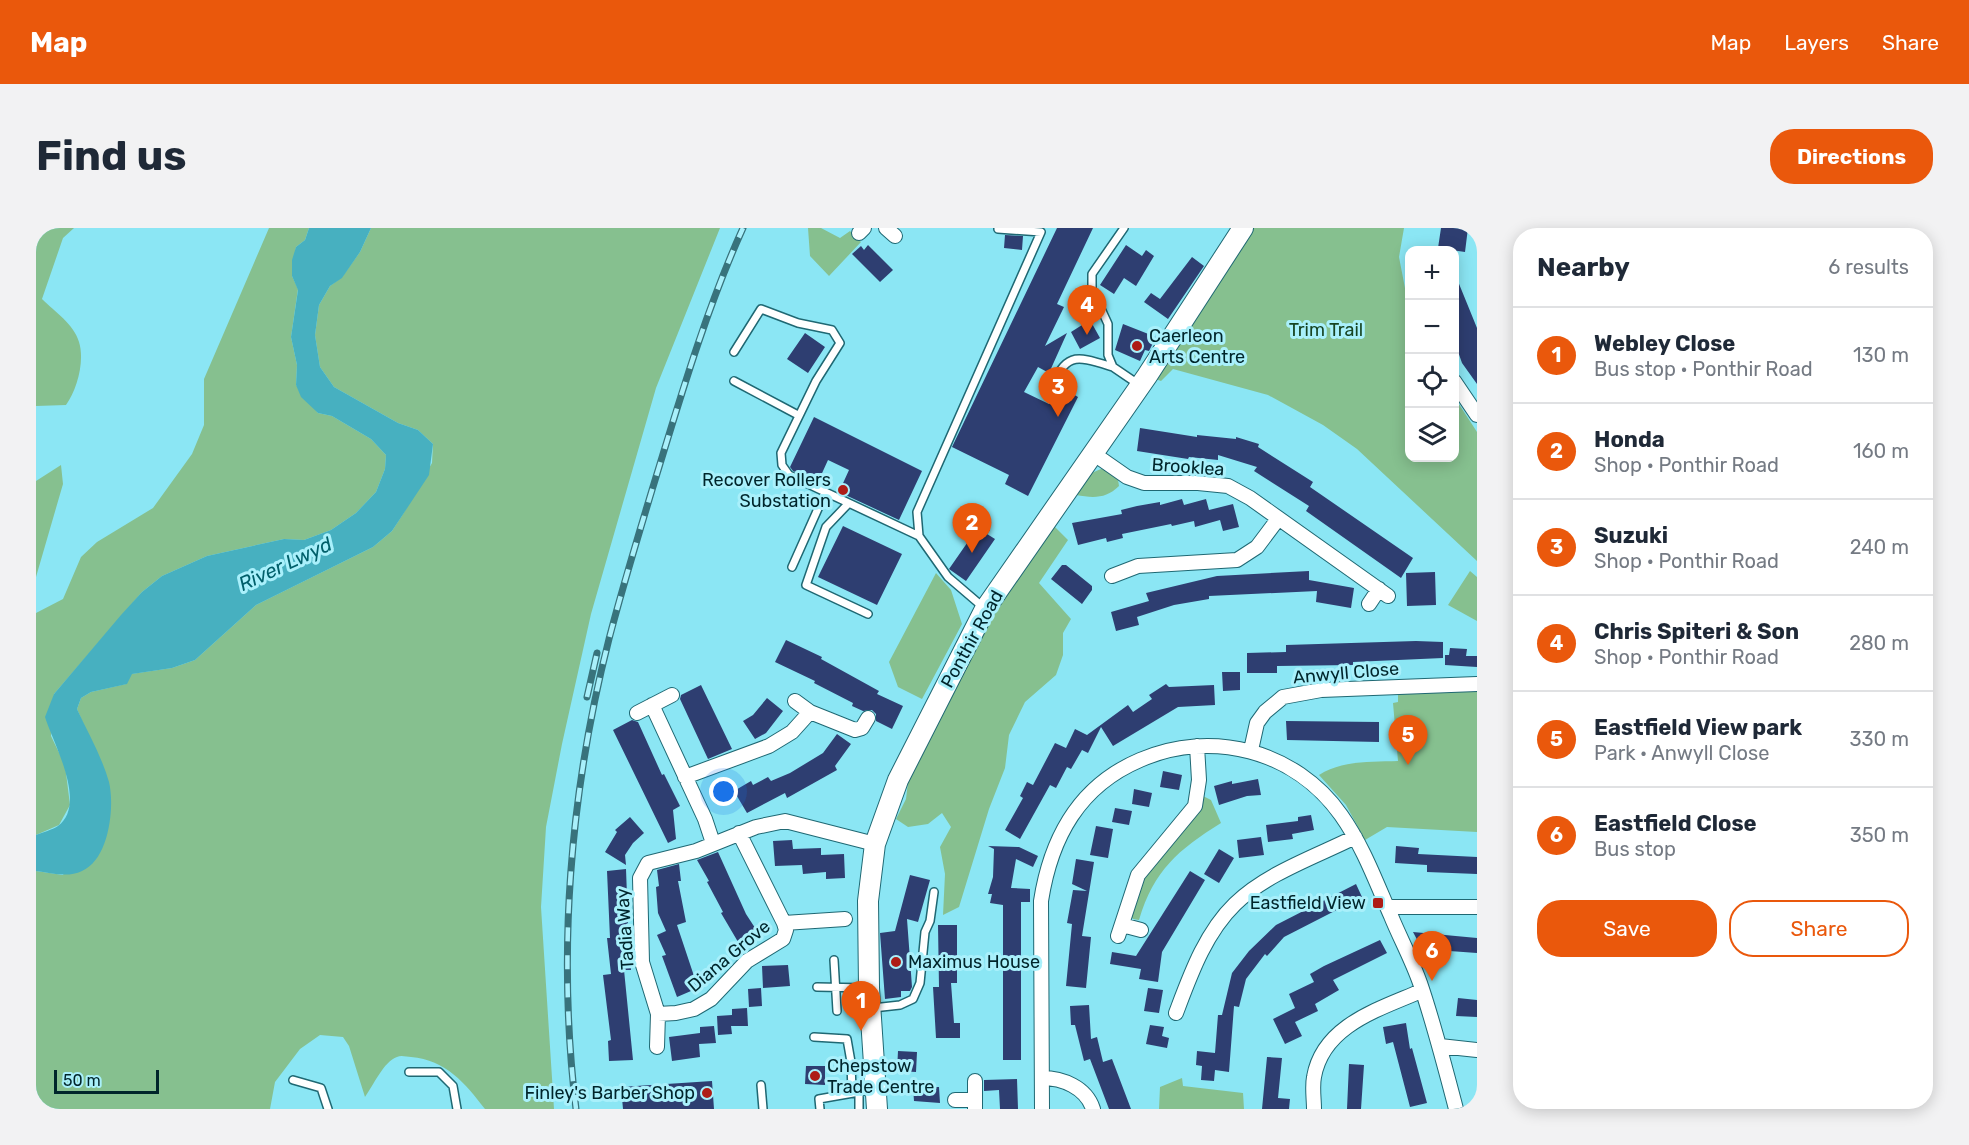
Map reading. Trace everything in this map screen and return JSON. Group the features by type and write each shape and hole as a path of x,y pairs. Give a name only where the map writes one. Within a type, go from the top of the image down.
{"main road":[{"name":"Ponthir Road","path":"877,1109 862,1091 871,1008 868,901 875,844 898,780 985,609 1094,454 1243,228"}],"street":[{"path":"1459,387 1477,415"},
{"name":"Brooklea","path":"1094,454 1127,477 1144,483 1198,483 1228,486 1250,498 1384,593 1369,604"},
{"path":"1120,577 1138,566 1237,560 1257,547 1278,519"},
{"name":"Anwyll Close","path":"1251,750 1257,723 1265,712 1283,697 1322,690 1477,684"},
{"path":"637,713 672,695"},
{"path":"795,701 810,712 855,730 862,728 868,718"},
{"path":"652,705 705,819 713,843"},
{"path":"685,777 769,746 792,732 810,712"},
{"path":"1141,930 1120,930 1138,875 1195,806 1199,780 1197,746"},
{"path":"1042,1109 1041,901 1046,868 1058,837 1072,813 1094,788 1118,770 1161,751 1197,746 1225,746 1251,750 1270,757 1309,782 1340,813 1355,837 1421,990 1440,1046 1456,1109"},
{"name":"Tadia Way","path":"657,1047 658,1014 642,962 640,878 648,863 696,851 739,833 785,820 875,844"},
{"name":"Diana Grove","path":"658,1014 694,1009 711,999 747,961 783,939 786,930 784,923 739,833"},
{"path":"1176,1013 1211,933 1235,904 1275,876 1355,837"},
{"path":"1387,907 1477,907"},
{"path":"784,923 845,919"},
{"path":"1314,1109 1313,1078 1318,1063 1330,1042 1344,1028 1421,990"},
{"path":"1440,1046 1477,1050"},
{"path":"1042,1078 1059,1078 1079,1090 1091,1102 1093,1109"},
{"path":"955,1100 975,1104 975,1081"}],"lane":[{"path":"1113,367 1108,355 1108,324 1096,301 1092,274 1124,228"},
{"path":"919,536 917,512 1041,232 998,229"},
{"path":"734,352 761,309 798,323 832,330 840,343 798,415 781,453 782,465 789,475 919,536 948,577 985,609"},
{"path":"1049,392 1061,367 1066,362 1082,357 1113,367 1140,385"},
{"path":"734,381 798,415"},
{"path":"792,567 825,493"},
{"path":"848,504 831,518 826,527 806,585 868,614"},
{"path":"871,1008 900,1005 913,999 920,983 925,932 930,921 934,892"},
{"path":"834,960 837,1011"},
{"path":"817,987 869,988"},
{"path":"814,1037 847,1039 851,1062 862,1091 860,1109"},
{"path":"409,1072 439,1072 453,1086 457,1109"},
{"path":"293,1080 321,1088 328,1109"},
{"path":"761,1085 763,1109"},
{"path":"820,1109 819,1099 862,1091"}],"green space":[{"path":"36,228 74,228 63,238 42,299 73,329 81,350 79,375 74,392 66,405 36,406"},
{"path":"269,228 309,228 305,240 296,247 292,276 298,289 291,337 297,365 296,385 318,413 332,416 371,439 386,455 385,469 376,492 356,513 331,530 304,540 284,539 207,556 162,576 142,592 54,694 51,736 65,765 70,805 59,825 36,835 36,613 63,599 81,557 97,542 153,508 192,454 204,425 204,379"},
{"path":"371,228 720,228 656,388 591,614 546,827 541,907 554,1109 485,1109 470,1090 445,1068 423,1059 402,1056 388,1063 365,1097 349,1046 343,1037 320,1035 300,1049 275,1082 270,1109 36,1109 36,871 63,875 109,784 77,709 81,698 91,692 126,684 131,674 172,668 195,660 256,605 373,547 392,531 432,463 433,444 418,430 398,423 334,387 320,367 315,335 319,305 330,286 342,277 360,252"},
{"path":"808,228 821,228 840,238 850,231 861,242 829,276 810,256"},
{"name":"Trim Trail","path":"1243,228 1404,228 1399,257 1405,288 1405,462 1459,462 1459,404 1477,432 1477,561 1357,449 1323,425 1268,395 1173,369 1161,381 1147,376"},
{"path":"61,465 63,484 36,577 36,481"},
{"path":"1101,469 1114,474 1119,486 1099,496 1076,495 1078,485 1084,478"},
{"path":"1053,525 1068,540 1039,583 1071,619 1063,633 1063,655 1056,675 1025,702 1009,735 1005,768 989,809 959,907 943,915 945,874 940,847 951,827 942,813 928,824 908,827 896,819 906,799 909,774 992,610"},
{"path":"1470,571 1477,577 1477,621 1448,605"},
{"path":"936,573 951,590 962,624 922,699 898,687 889,662"},
{"path":"1477,689 1477,832 1387,827 1365,840 1346,805 1319,775 1347,764 1398,761 1393,703 1398,702 1398,694 1401,692 1413,690 1428,693"},
{"path":"1203,796 1211,800 1221,823 1180,852 1160,874 1139,920 1133,919 1130,915 1139,884 1196,815 1202,804"},
{"path":"1182,1078 1183,1086 1243,1093 1244,1109 1159,1109 1160,1087"}],"water":[{"name":"River Lwyd","path":"309,228 371,228 360,252 342,278 330,286 319,305 315,335 320,367 334,387 398,423 418,430 433,444 429,475 392,531 373,547 256,605 195,660 172,668 132,674 127,684 91,692 81,698 77,709 99,754 109,782 111,805 108,832 98,856 82,871 65,875 36,871 36,835 58,826 66,816 70,803 66,773 45,717 54,694 121,615 142,592 162,576 207,556 284,539 304,540 331,530 356,513 376,492 385,469 386,455 371,439 332,416 318,413 301,397 296,385 297,365 291,337 298,290 292,276 292,260 296,247 305,240"}],"building":[{"path":"1057,228 1093,228 1057,304 1064,307 1045,346 1067,333 1049,373 1038,367 1024,392 1049,404 1059,386 1078,397 1028,496 1005,484 1009,475 952,447"},
{"path":"1441,228 1468,228 1465,252 1459,251 1459,246 1438,246"},
{"path":"1005,235 1023,236 1022,250 1004,248"},
{"path":"868,245 893,270 880,282 852,254 861,246 864,250"},
{"path":"1126,245 1142,256 1146,250 1154,256 1136,286 1124,278 1114,294 1100,285"},
{"path":"1192,257 1204,266 1168,319 1144,302 1151,293 1160,299"},
{"path":"1459,284 1477,328 1477,384 1462,363 1459,354"},
{"path":"1090,320 1100,338 1080,349 1071,332"},
{"path":"1123,324 1156,337 1149,351 1145,350 1140,361 1115,350"},
{"path":"805,333 825,347 808,373 787,359"},
{"path":"814,417 922,471 899,520 839,492 849,470 828,460 818,482 793,471 790,467"},
{"path":"1140,428 1197,437 1197,435 1236,439 1236,437 1259,444 1258,447 1313,482 1310,487 1413,558 1401,578 1306,511 1309,506 1254,471 1257,467 1218,455 1218,460 1189,457 1188,459 1137,451"},
{"path":"1182,499 1184,505 1206,499 1209,510 1233,504 1239,527 1223,531 1220,520 1195,527 1194,521 1122,534 1123,538 1107,542 1106,538 1078,545 1072,523 1122,514 1121,510 1137,506 1160,502 1160,505"},
{"path":"981,523 990,530 987,534 995,539 966,581 949,569"},
{"path":"843,526 902,554 877,605 818,577"},
{"path":"1062,565 1066,565 1092,586 1092,590 1082,604 1051,579"},
{"path":"1309,571 1309,580 1354,588 1351,608 1316,602 1317,591 1209,596 1209,599 1174,605 1137,617 1139,625 1116,631 1111,612 1149,601 1146,593 1217,576"},
{"path":"1435,572 1436,605 1407,606 1406,573"},
{"path":"786,640 822,657 821,659 879,691 877,694 903,706 892,729 876,721 876,714 872,710 863,711 852,706 853,703 814,683 815,681 775,662"},
{"path":"1443,642 1443,658 1353,662 1353,665 1277,666 1277,673 1247,673 1247,653 1286,652 1286,645"},
{"path":"1450,648 1467,649 1466,656 1477,656 1477,667 1445,665 1445,655 1449,655"},
{"path":"1222,672 1240,672 1240,690 1223,691"},
{"path":"1166,684 1169,687 1214,685 1215,705 1178,707 1113,746 1101,727 1088,753 1082,750 1071,769 1067,767 1056,788 1050,785 1020,839 1005,830 1023,798 1020,796 1027,782 1033,785 1055,743 1066,748 1075,729 1087,735 1128,705 1133,712 1152,699 1149,695"},
{"path":"701,685 732,749 708,759 680,699 681,695"},
{"path":"767,698 783,711 766,733 755,739 743,721 753,715"},
{"path":"632,720 638,722 662,775 664,774 680,806 673,810 676,839 668,843 613,730"},
{"path":"1286,721 1379,722 1379,742 1287,740"},
{"path":"837,734 851,744 835,766 837,770 787,798 785,793 747,813 734,791 751,781 753,785 768,777 771,781 790,773 823,753"},
{"path":"1163,771 1182,775 1179,790 1160,787"},
{"path":"1258,779 1261,795 1247,796 1219,805 1214,786 1232,781 1232,784"},
{"path":"1134,789 1152,793 1149,807 1132,804"},
{"path":"1115,808 1132,811 1129,825 1112,822"},
{"path":"1311,815 1314,830 1292,834 1293,839 1268,842 1266,825 1298,821 1298,817"},
{"path":"630,817 644,833 625,855 626,865 605,852 617,832 615,830"},
{"path":"1096,826 1113,829 1108,858 1090,855"},
{"path":"1261,837 1264,855 1239,858 1237,840"},
{"path":"792,840 793,849 821,848 821,855 844,854 845,878 826,879 826,872 803,874 802,865 775,866 773,841"},
{"path":"988,846 1019,847 1038,856 1033,867 1016,859 1011,888 1030,889 1030,902 1021,902 1021,1060 1003,1060 1003,905 990,903 992,894 988,894 993,877 994,849"},
{"path":"1396,846 1419,848 1418,854 1477,857 1477,874 1427,872 1427,865 1395,863"},
{"path":"1219,849 1234,858 1219,883 1204,874"},
{"path":"718,852 746,914 759,934 741,947 721,913 723,912 707,882 709,881 697,860"},
{"path":"1076,859 1094,862 1082,936 1091,937 1086,988 1066,986 1072,924 1067,923 1073,890 1087,891 1072,884"},
{"path":"679,864 681,881 678,881 686,922 677,925 698,988 677,997 662,956 666,955 657,935 666,931 658,913 656,887 659,886 657,870"},
{"path":"626,869 628,923 626,924 631,970 624,970 633,1060 609,1061 608,1041 611,1040 603,975 611,974 607,938 610,938 607,871"},
{"path":"1190,871 1205,880 1162,952 1158,982 1139,979 1141,969 1110,964 1112,952 1136,956"},
{"name":"Maximus House","path":"910,875 930,880 918,922 907,919 912,987 910,991 901,991 901,997 885,999 880,933 895,931"},
{"path":"1356,884 1362,897 1284,937 1267,956 1265,954 1246,979 1239,1007 1234,1006 1229,1072 1215,1070 1214,1081 1201,1080 1202,1066 1196,1065 1197,1051 1215,1053 1218,1015 1222,1015 1232,973 1249,951 1276,925"},
{"path":"938,925 957,925 957,983 951,983 954,1023 960,1023 960,1038 936,1038 933,987 939,987"},
{"path":"1413,932 1477,938 1477,953 1422,949"},
{"path":"1380,940 1387,953 1333,980 1339,990 1315,1004 1318,1011 1295,1022 1302,1036 1285,1044 1273,1019 1295,1008 1289,994 1314,982 1310,974"},
{"path":"788,965 790,986 763,988 762,966"},
{"path":"761,988 762,1006 749,1007 748,989"},
{"path":"1148,988 1163,990 1159,1013 1144,1011"},
{"path":"1458,998 1477,1000 1477,1017 1456,1016"},
{"path":"1089,1005 1091,1039 1097,1037 1103,1062 1112,1059 1131,1109 1109,1109 1090,1059 1084,1061 1075,1025 1071,1025 1070,1006"},
{"path":"747,1008 748,1026 731,1026 732,1034 718,1035 717,1016 732,1015 732,1009"},
{"path":"1406,1023 1410,1049 1412,1048 1427,1103 1410,1107 1393,1042 1386,1044 1383,1027"},
{"path":"1150,1025 1164,1027 1162,1036 1169,1038 1167,1048 1146,1044"},
{"path":"714,1026 716,1043 699,1044 700,1057 672,1061 669,1037 700,1033 700,1027"},
{"path":"898,1051 917,1052 916,1072 897,1071"},
{"path":"1267,1057 1282,1058 1278,1098 1290,1099 1289,1109 1262,1109"},
{"path":"1349,1064 1364,1065 1361,1109 1347,1109"},
{"path":"806,1066 825,1066 825,1085 805,1084"},
{"path":"1017,1079 1018,1109 1000,1109 999,1090 984,1091 984,1080"},
{"path":"712,1081 714,1109 623,1109 621,1087"},
{"path":"913,1087 939,1087 940,1103 914,1101"}],"railway":[{"path":"576,1109 570,1050 568,932 576,814 585,755 609,639 624,583 705,325 743,228"},
{"path":"587,697 597,653"}],"place":[{"name":"Chris Spiteri & Son","path":"1087,335"},
{"name":"Caerleon Arts Centre","path":"1137,346"},
{"name":"Suzuki","path":"1058,417"},
{"name":"Recover Rollers Substation","path":"843,490"},
{"name":"Honda","path":"972,553"},
{"name":"Eastfield View park","path":"1408,765"},
{"name":"Eastfield View","path":"1378,903"},
{"name":"Maximus House","path":"896,962"},
{"name":"Eastfield Close","path":"1432,981"},
{"name":"Webley Close","path":"861,1031"},
{"name":"Chepstow Trade Centre","path":"815,1076"},
{"name":"Finley's Barber Shop","path":"707,1093"}]}
